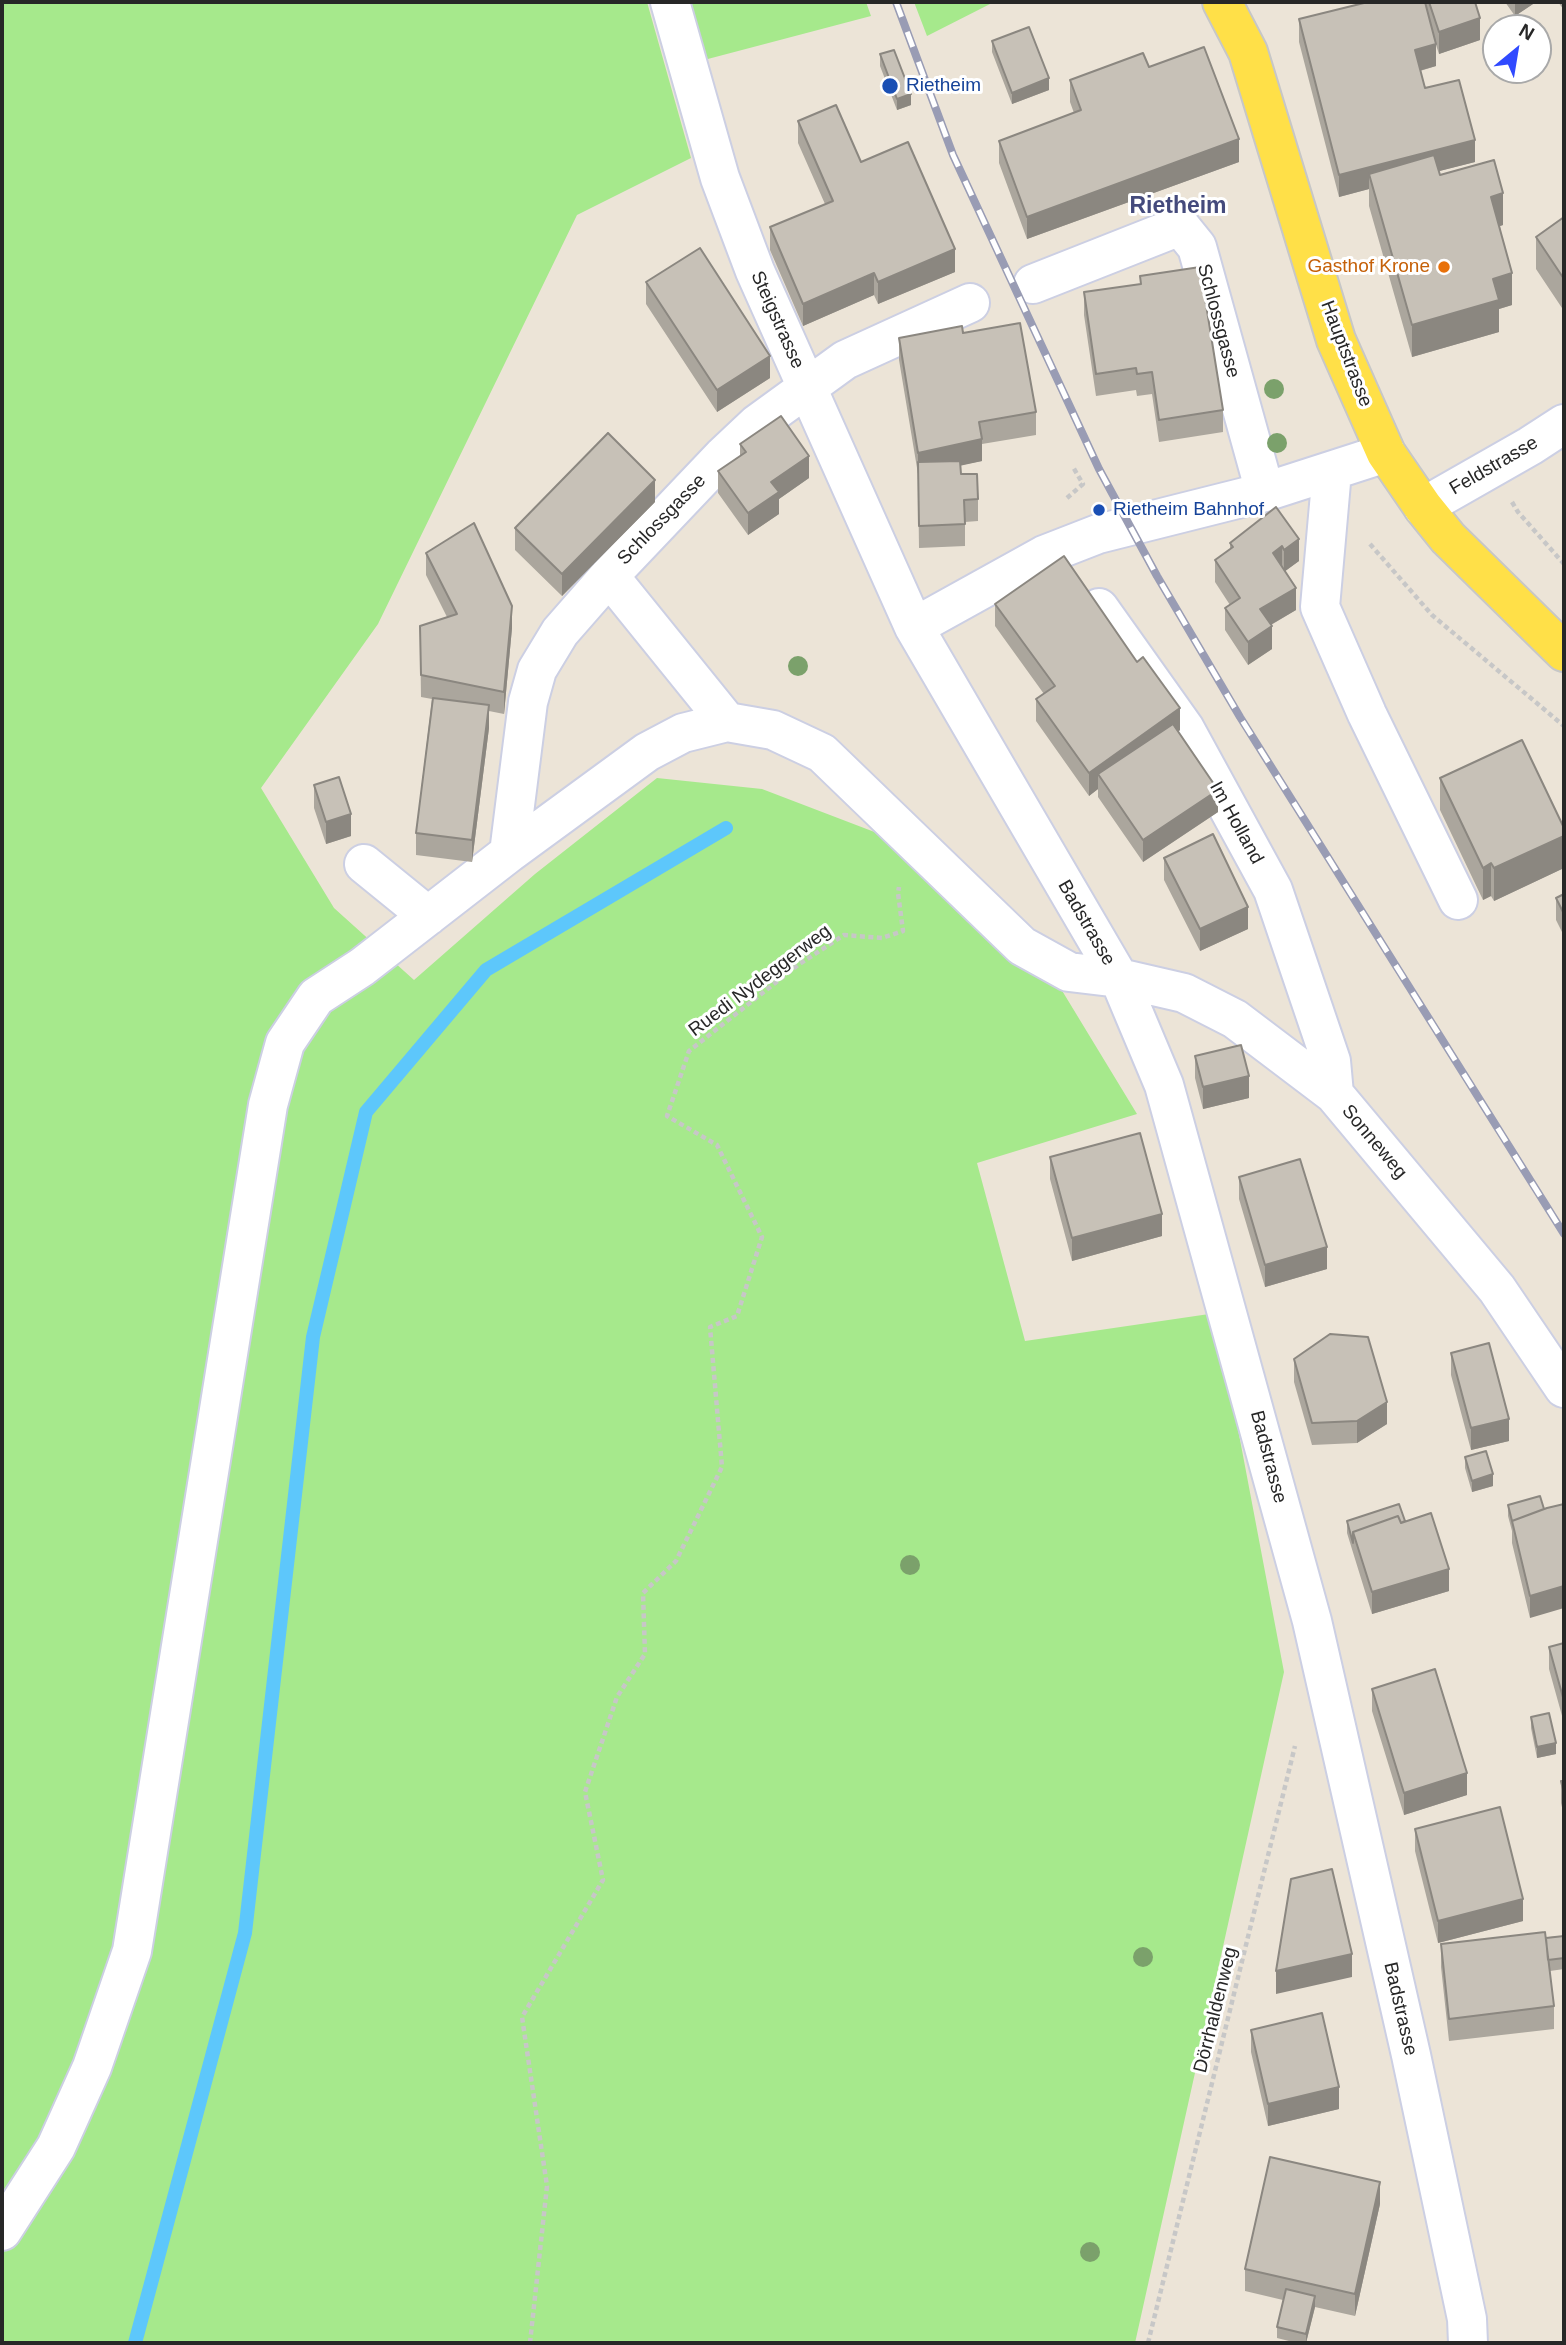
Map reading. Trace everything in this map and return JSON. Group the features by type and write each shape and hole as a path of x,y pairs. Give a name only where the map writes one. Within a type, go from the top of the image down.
{"main road":[{"name":"Hauptstrasse","path":"1222,2 1248,52 1336,340 1385,453 1448,538 1564,652"}],"street":[{"name":"Steigstrasse","path":"670,2 720,178 755,271 914,627"},
{"name":"Schlossgasse","path":"1033,284 1180,226 1197,247 1265,492"},
{"name":"Schlossgasse","path":"509,853 528,702 537,670 560,632 609,576 757,424 845,360 970,303"},
{"name":"Feldstrasse","path":"1423,507 1564,424"},
{"path":"914,627 992,582 1059,548 1098,534 1265,492 1385,453"},
{"path":"1332,471 1320,607 1367,713 1458,900"},
{"path":"2,2231 56,2147 92,2067 132,1951 268,1105 285,1043 316,997 362,967 509,853 647,752 682,733 727,722 609,576"},
{"name":"Im Holland","path":"1079,581 1185,729 1273,890 1331,1061 1334,1094"},
{"name":"Badstrasse","path":"914,627 1119,978 1164,1085 1287,1530 1329,1694 1425,2121 1467,2319 1468,2343"},
{"name":"Sonneweg","path":"727,722 773,730 822,754 1023,946 1069,972 1119,978 1184,993 1235,1019 1334,1094 1497,1289 1564,1388"},
{"path":"363,864 428,916"}],"path":[{"path":"1073,467 1083,484"},
{"path":"1494,467 1518,512 1564,564"},
{"path":"1327,518 1366,540 1432,615 1564,726"},
{"name":"Ruedi Nydeggerweg","path":"530,2343 547,2186 522,2017 603,1880 585,1792 617,1697 645,1654 643,1593 676,1561 722,1467 710,1327 737,1316 762,1237 717,1145 667,1116 689,1051 798,965 844,935 881,938 903,931 898,893"},
{"name":"Dörrhaldenweg","path":"1148,2343 1300,1724 1329,1694"}],"green space":[{"path":"2,2 647,2 691,158 577,215 378,624 261,788 334,908 414,980 535,874 657,778 762,789 898,841 1058,984 1137,1114 977,1163 1025,1341 1216,1313 1284,1672 1135,2343 2,2343"},
{"path":"686,2 866,2 871,16 704,60"},
{"path":"914,2 994,2 927,36"}],"building":[{"path":"1368,2 1425,2 1436,44 1415,50 1425,88 1459,80 1475,140 1339,175 1299,19"},
{"path":"1429,2 1475,2 1480,18 1439,32"},
{"path":"1029,27 1049,78 1012,93 992,41"},
{"path":"1204,47 1239,139 1027,217 999,141 1081,110 1070,80 1143,53 1149,67"},
{"path":"894,50 911,94 897,99 880,54"},
{"path":"836,105 861,162 908,142 955,249 878,282 874,273 803,304 770,227 833,201 798,121"},
{"name":"Gasthof Krone","path":"1434,155 1440,175 1494,160 1503,193 1491,197 1512,273 1493,279 1499,300 1412,325 1369,174"},
{"path":"1564,217 1564,279 1536,237"},
{"path":"700,248 770,356 717,390 646,282"},
{"path":"1200,267 1223,410 1159,420 1152,372 1137,374 1136,368 1096,374 1084,292 1141,284 1140,276"},
{"path":"1020,323 1036,412 979,422 982,439 918,453 899,338 962,326 963,333"},
{"path":"781,416 809,456 771,482 779,492 748,513 718,471 746,452 740,444"},
{"path":"608,433 655,480 562,574 515,528"},
{"path":"960,461 961,474 977,474 978,499 964,500 965,524 919,526 918,462"},
{"path":"1276,507 1299,539 1284,550 1282,546 1273,553 1296,588 1260,609 1272,626 1248,642 1225,608 1240,598 1215,560 1233,547 1230,543"},
{"path":"474,523 512,606 504,692 421,675 420,626 457,614 426,553"},
{"path":"1064,556 1137,662 1143,657 1180,708 1089,773 1036,699 1055,686 995,604"},
{"path":"433,698 489,705 472,840 416,833"},
{"path":"1173,724 1218,790 1143,840 1098,774"},
{"path":"1522,740 1564,828 1564,836 1494,868 1491,863 1483,868 1440,778"},
{"path":"339,777 351,814 326,822 314,785"},
{"path":"1213,834 1248,907 1200,929 1164,858"},
{"path":"1564,894 1564,914 1556,898"},
{"path":"1241,1045 1249,1076 1203,1087 1195,1056"},
{"path":"1140,1133 1162,1214 1072,1238 1050,1157"},
{"path":"1300,1159 1327,1247 1265,1265 1239,1177"},
{"path":"1330,1334 1368,1337 1387,1402 1357,1421 1312,1423 1294,1359"},
{"path":"1489,1343 1509,1419 1471,1428 1451,1353"},
{"path":"1486,1451 1493,1474 1472,1481 1465,1457"},
{"path":"1540,1496 1544,1509 1512,1521 1508,1505"},
{"path":"1399,1504 1405,1521 1401,1523 1398,1516 1353,1532 1353,1543 1347,1521"},
{"path":"1564,1504 1564,1586 1530,1596 1512,1521"},
{"path":"1431,1513 1449,1569 1372,1592 1353,1532 1398,1516 1401,1523"},
{"path":"1564,1643 1564,1701 1549,1647"},
{"path":"1435,1669 1467,1773 1404,1793 1372,1689"},
{"path":"1549,1713 1556,1743 1537,1747 1531,1717"},
{"path":"1500,1807 1523,1899 1438,1921 1415,1829"},
{"path":"1332,1869 1352,1954 1276,1971 1291,1879"},
{"path":"1545,1932 1554,2006 1449,2019 1441,1944"},
{"path":"1564,1936 1564,1958 1548,1960 1546,1938"},
{"path":"1322,2013 1339,2087 1268,2104 1251,2030"},
{"path":"1270,2157 1380,2182 1355,2294 1245,2269"},
{"path":"1286,2289 1315,2296 1306,2334 1277,2327"}],"waterway":[{"path":"135,2343 245,1933 313,1337 366,1112 486,970 726,828"}],"railway":[{"path":"896,2 953,155 1099,469 1157,576 1240,717 1564,1234"}],"place":[{"name":"Rietheim","path":"890,86"},
{"name":"Gasthof Krone","path":"1444,267"},
{"name":"Rietheim Bahnhof","path":"1099,510"}],"district":[{"name":"Rietheim","path":"1178,207"}]}
